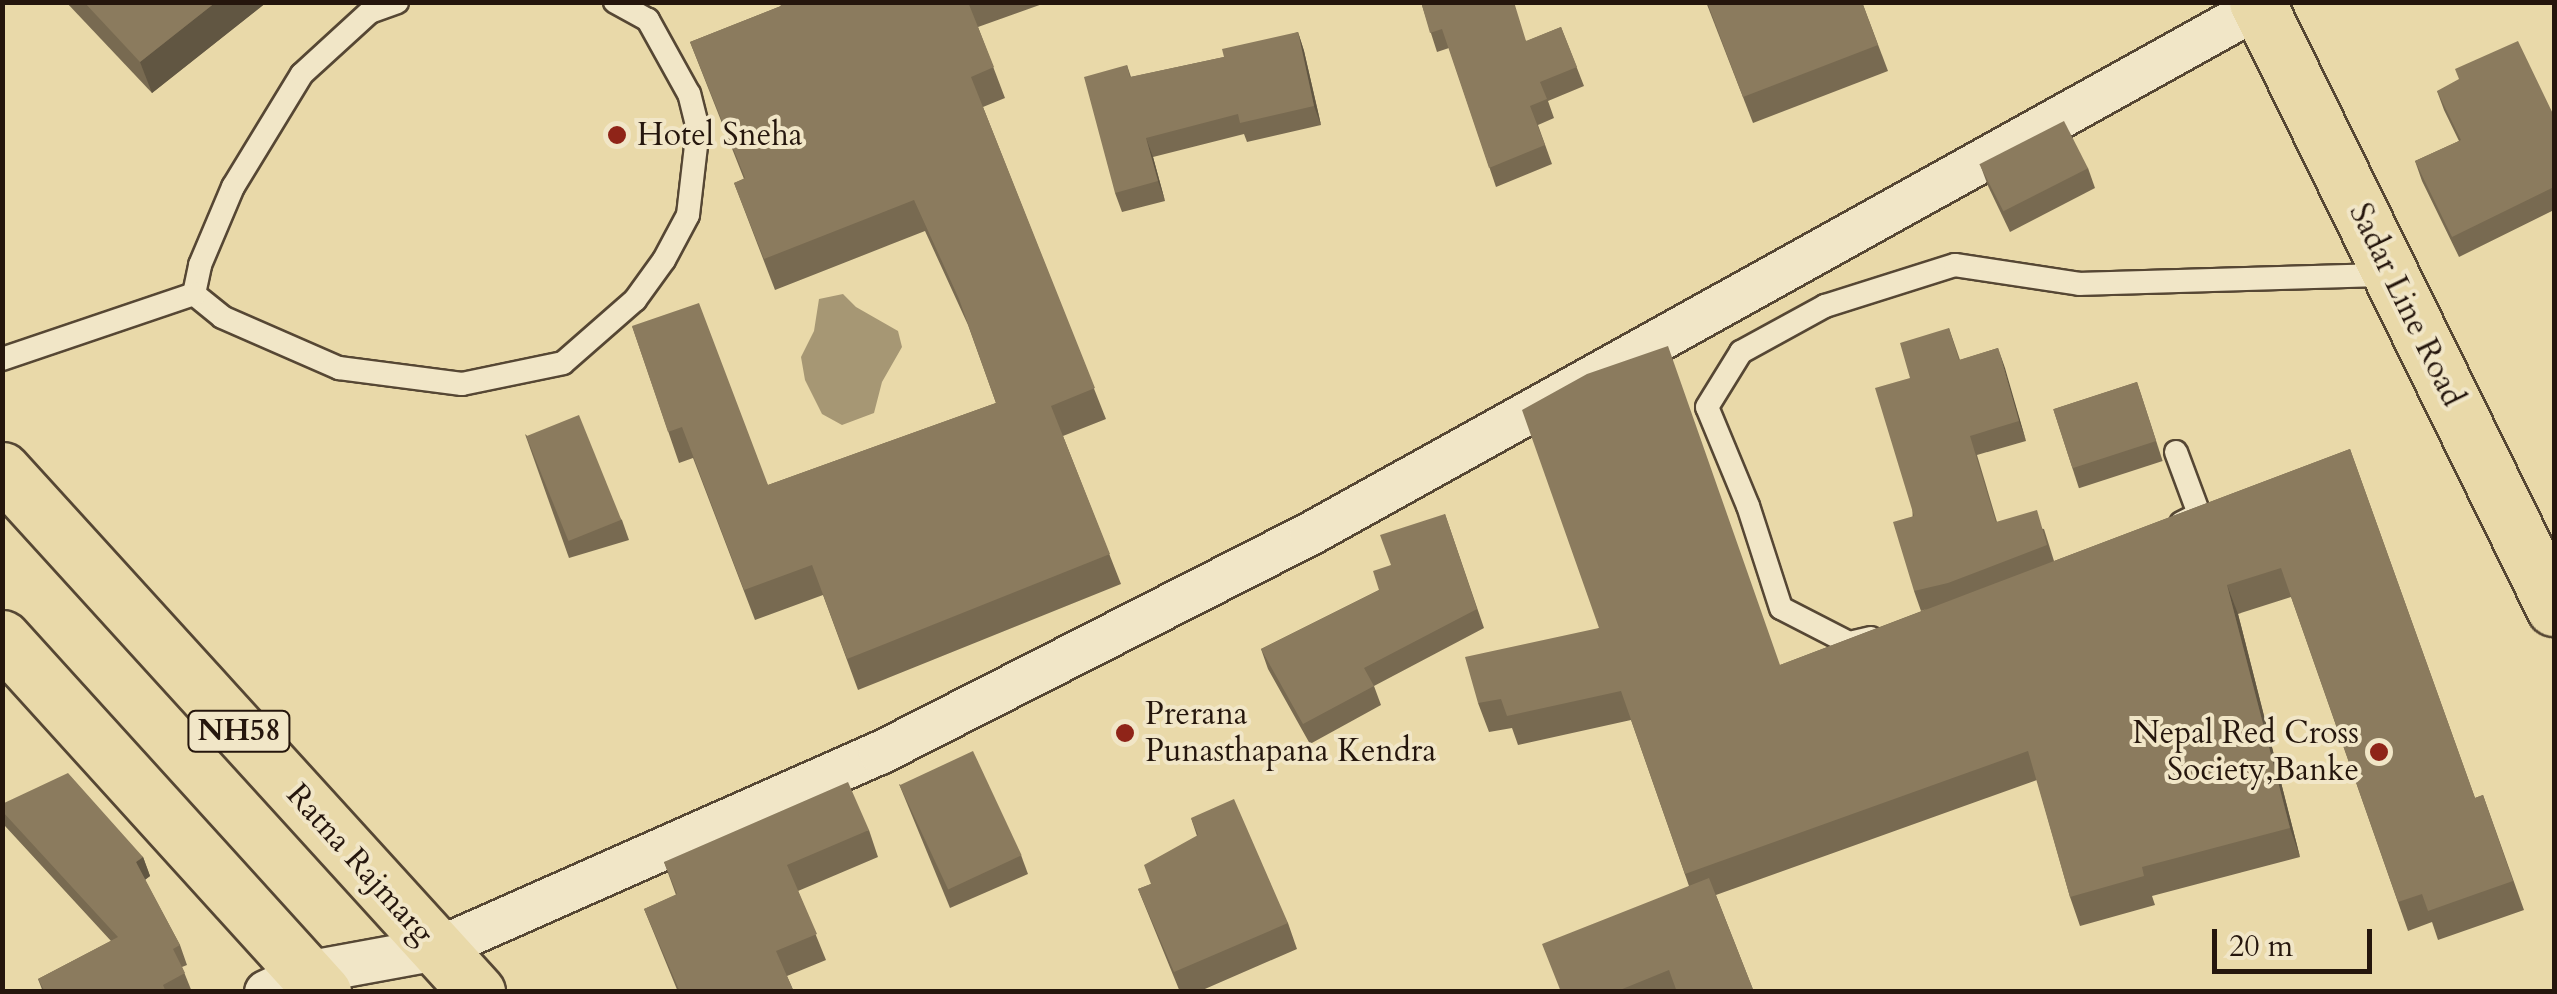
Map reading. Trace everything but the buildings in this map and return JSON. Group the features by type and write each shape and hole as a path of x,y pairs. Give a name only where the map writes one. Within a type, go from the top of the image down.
{"main road":[{"name":"Sadar Line Road","path":"2258,5 2554,608"},
{"name":"Ratna Rajmarg","path":"2,470 476,992"},
{"path":"2,638 298,985"}],"street":[{"path":"298,985 437,949 880,754 1310,534 2258,5"}],"lane":[{"path":"194,294 200,265 232,187 302,74 370,12 397,2"},
{"path":"194,294 222,317 339,368 462,384 563,364 635,300 664,260 688,215 698,129 689,94 648,20 615,2"},
{"path":"1886,634 1849,643 1781,608 1748,506 1707,408 1740,352 1825,306 1955,265 2080,284 2391,275"},
{"path":"2,359 194,294"},
{"path":"2164,532 2198,514 2176,452"}],"shaded area":[{"path":"843,294 856,307 898,331 902,347 882,382 874,413 842,425 822,414 805,380 801,357 814,331 819,299"}],"place":[{"name":"Hotel Sneha","path":"617,135"},
{"name":"Prerana Punasthapana Kendra","path":"1125,733"},
{"name":"Nepal Red Cross Society,Banke","path":"2379,752"}]}
